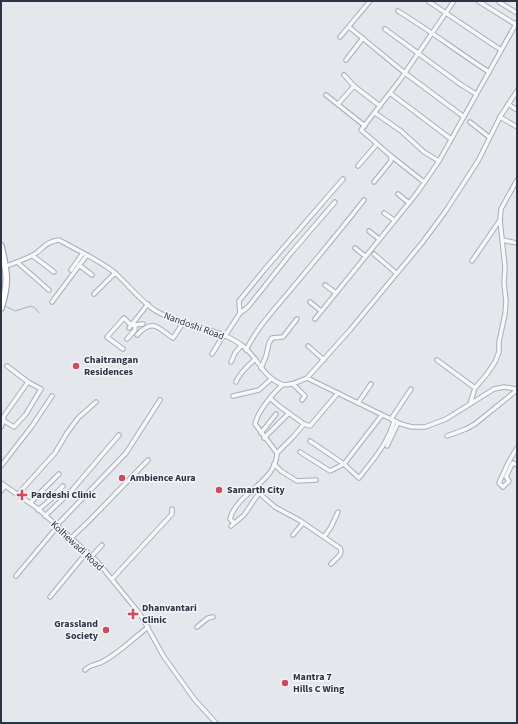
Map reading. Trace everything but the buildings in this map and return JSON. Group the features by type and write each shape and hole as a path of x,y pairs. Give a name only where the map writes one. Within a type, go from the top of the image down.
{"main road":[{"path":"1,246 3,260 6,266 7,283 1,308"}],"street":[{"path":"340,37 370,1"},
{"path":"428,1 447,12 501,50"},
{"path":"424,182 376,144 361,130 405,73 454,1"},
{"path":"315,318 380,239 439,161 516,23 478,1"},
{"path":"499,1 517,13"},
{"path":"398,11 433,33 461,54 489,72"},
{"path":"349,27 405,73 464,117"},
{"path":"385,29 476,94"},
{"path":"346,60 363,38"},
{"path":"344,75 354,86 380,106"},
{"path":"338,104 354,86"},
{"path":"258,493 244,515 233,525 230,519 232,513 243,497 269,474 277,459 277,453 260,433 255,424 256,418 270,398 282,385 293,384 307,378 324,360 422,243 445,212 478,161 500,117 517,92"},
{"path":"390,93 451,139"},
{"path":"326,95 364,126"},
{"path":"508,104 517,110"},
{"path":"375,113 401,131 424,152 439,161"},
{"path":"500,117 517,127"},
{"path":"470,122 489,137"},
{"path":"358,166 376,144"},
{"path":"374,182 391,160 391,156"},
{"path":"240,313 239,301 343,179"},
{"path":"470,404 475,388 495,362 499,352 499,342 505,314 506,301 504,283 506,267 500,220 501,209 517,180"},
{"path":"398,194 409,202"},
{"path":"246,350 264,322 316,258 332,241 364,200"},
{"path":"212,354 240,313 248,307 276,271 335,202"},
{"path":"384,213 394,220"},
{"path":"472,261 500,220"},
{"path":"369,231 380,239"},
{"name":"Nandoshi Road","path":"6,266 33,256 45,245 52,241 59,240 87,255 115,273 154,310 183,323 224,336 241,346 255,360 267,376 282,385"},
{"path":"502,240 517,243"},
{"path":"355,248 366,256"},
{"path":"71,270 82,253"},
{"path":"374,254 396,273"},
{"path":"52,302 87,255"},
{"path":"33,256 54,272"},
{"path":"17,262 49,290"},
{"path":"79,265 92,275"},
{"path":"94,294 115,273"},
{"path":"325,285 336,293"},
{"path":"310,302 321,311"},
{"path":"127,339 148,304"},
{"path":"123,349 107,337 124,318 133,329"},
{"path":"261,368 266,356 267,348 272,338 283,337 297,319"},
{"path":"133,329 157,326 173,338 183,323"},
{"path":"133,329 142,324"},
{"path":"231,362 235,352 241,346"},
{"path":"308,346 324,360"},
{"path":"236,382 243,370 255,360"},
{"path":"437,360 475,388"},
{"path":"2,419 14,428 26,414 41,389 28,382 7,366"},
{"path":"307,378 394,421 412,427 425,427 446,419 494,389 504,387 517,389"},
{"path":"233,396 259,390 271,379"},
{"path":"1,427 3,423 2,419 28,382"},
{"path":"293,384 305,396 302,400"},
{"path":"358,403 371,384"},
{"path":"310,441 344,464 359,478 385,444 394,421 411,389"},
{"path":"446,436 466,430 476,424 517,389"},
{"path":"270,398 304,424 310,426 338,393"},
{"path":"1,466 32,426 52,396"},
{"path":"16,576 57,526 126,452 160,400"},
{"path":"18,494 55,453 78,418 96,402"},
{"path":"264,438 289,413"},
{"path":"260,433 276,414"},
{"path":"300,452 330,471 344,464 382,415"},
{"path":"387,446 394,421"},
{"path":"277,453 304,424"},
{"path":"45,516 73,489 119,435"},
{"path":"517,448 503,472 500,483 503,486 509,481 506,477 512,464 517,465"},
{"path":"71,538 89,522 148,460"},
{"path":"274,464 281,471 298,481 316,480"},
{"path":"30,503 59,474"},
{"name":"Kolhewadi Road","path":"1,483 30,503 92,556 140,614 164,657 195,700 216,723"},
{"path":"1,490 5,486"},
{"path":"38,510 63,486"},
{"path":"255,487 258,493 275,507 303,522 340,548 340,555 331,564"},
{"path":"112,579 172,514 172,509"},
{"path":"324,537 331,527 338,512"},
{"path":"293,535 303,522"},
{"path":"92,556 102,545"},
{"path":"50,597 87,552"},
{"path":"197,627 208,618 213,617"},
{"path":"85,670 87,667 100,663 110,657 148,627"}],"waterway":[{"path":"3,305 15,311 31,306 39,313"}],"place":[{"name":"Chaitrangan Residences","path":"76,366"},
{"name":"Ambience Aura","path":"122,478"},
{"name":"Samarth City","path":"219,490"},
{"name":"Pardeshi Clinic","path":"22,495"},
{"name":"Dhanvantari Clinic","path":"133,614"},
{"name":"Grassland Society","path":"106,630"},
{"name":"Mantra 7 Hills C Wing","path":"285,683"}]}
